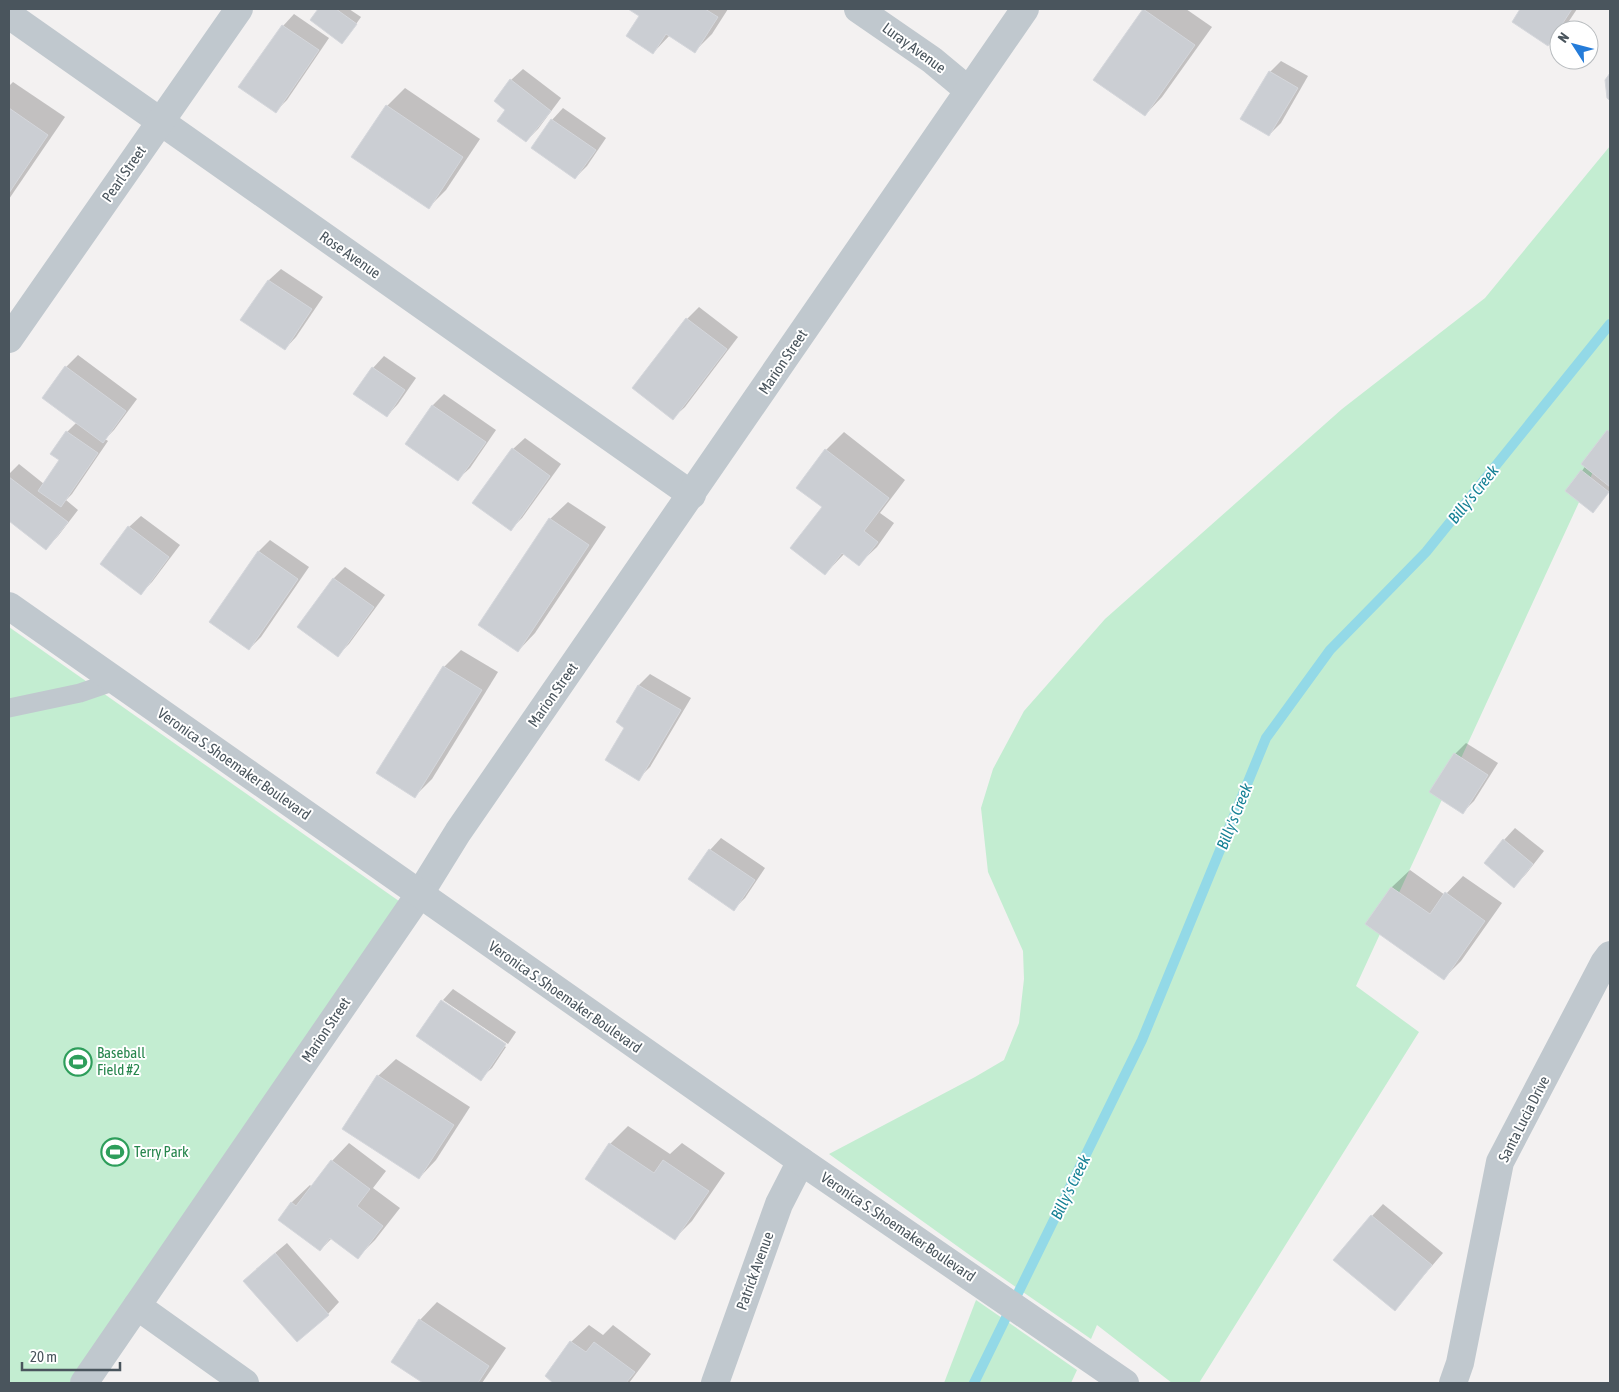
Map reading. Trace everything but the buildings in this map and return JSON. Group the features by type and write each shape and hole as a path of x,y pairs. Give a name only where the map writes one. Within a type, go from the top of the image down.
{"street":[{"name":"Pearl Street","path":"9,339 239,9"},
{"name":"Luray Avenue","path":"858,9 932,60 968,90"},
{"name":"Marion Street","path":"84,1383 419,895 458,832 692,495 1025,9"},
{"name":"Rose Avenue","path":"9,15 692,495"},
{"name":"Veronica S. Shoemaker Boulevard","path":"9,606 801,1161 1125,1383"},
{"name":"Santa Lucia Drive","path":"1453,1383 1460,1363 1500,1162 1604,963 1610,955"},
{"name":"Patrick Avenue","path":"714,1383 779,1204 801,1161"},
{"path":"137,1306 245,1383"}],"lane":[{"path":"9,708 80,693 115,681"}],"green space":[{"path":"1610,146 1610,435 1356,986 1419,1032 1199,1383 1172,1383 1097,1325 1091,1339 829,1154 1004,1060 1019,1023 1024,979 1023,951 988,872 981,808 993,769 1024,711 1105,619 1342,409 1485,298"},
{"name":"Terry Park","path":"9,627 406,906 76,1383 9,1383"},
{"path":"976,1300 1077,1370 1071,1383 944,1383"}],"waterway":[{"name":"Billy's Creek","path":"974,1383 1142,1040 1266,738 1330,650 1426,552 1610,324"}],"place":[{"name":"Baseball Field #2","path":"78,1062"},
{"name":"Terry Park","path":"115,1152"}]}
